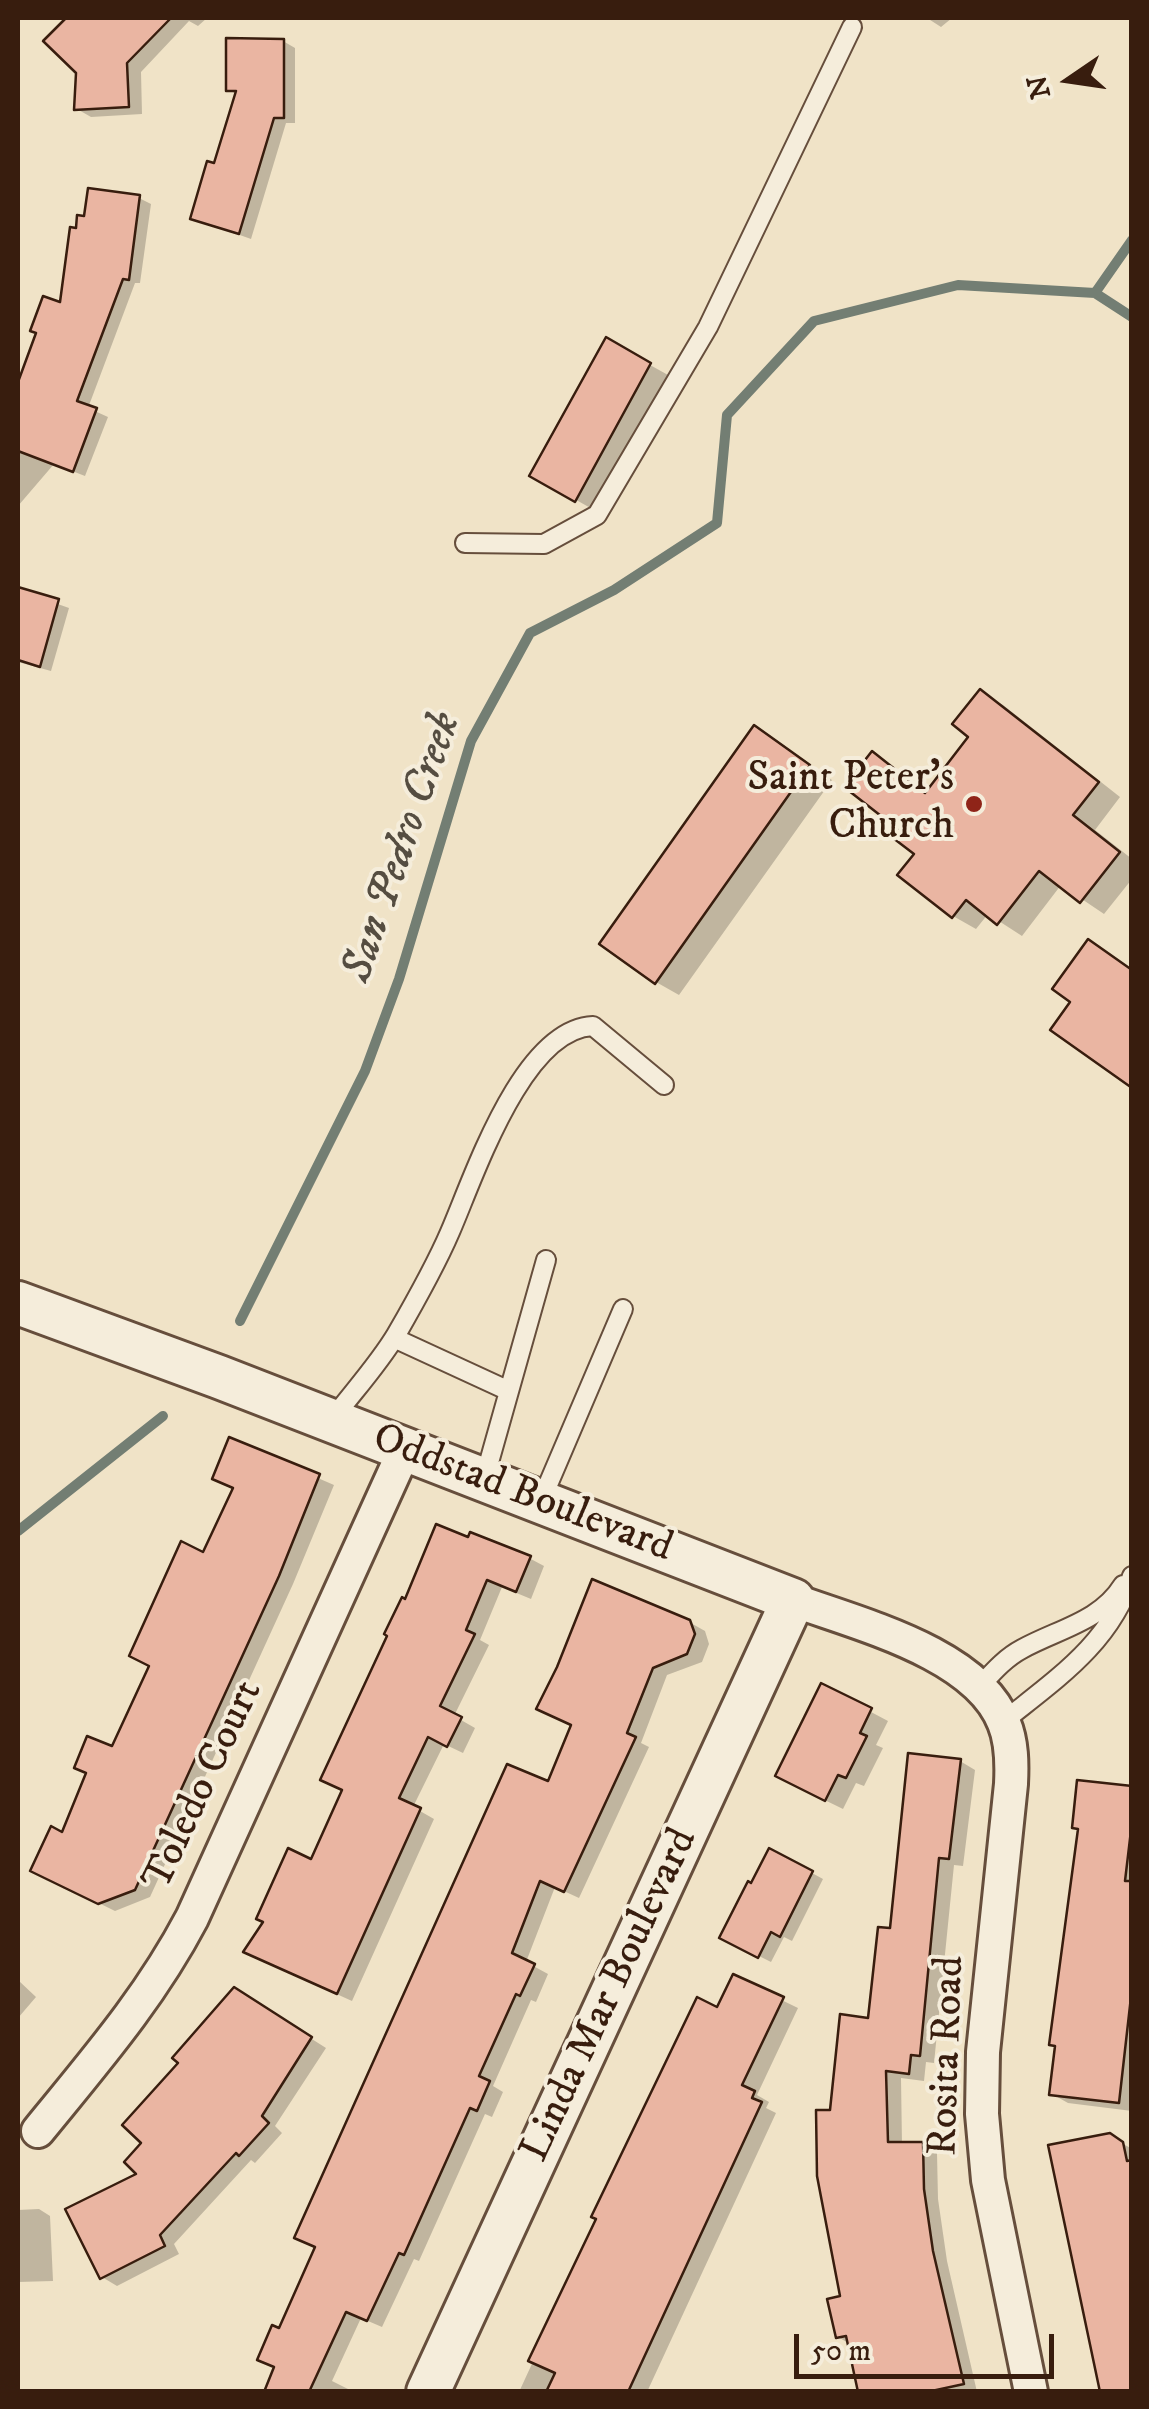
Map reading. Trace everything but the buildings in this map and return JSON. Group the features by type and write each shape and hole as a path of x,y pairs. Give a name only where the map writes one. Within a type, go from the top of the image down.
{"street":[{"name":"Oddstad Boulevard","path":"18,1303 941,1658 980,1686 1004,1721"},
{"name":"Toledo Court","path":"38,2132 139,2008 168,1964 405,1449"},
{"name":"Linda Mar Boulevard","path":"428,2392 793,1600"},
{"name":"Rosita Road","path":"1004,1721 1010,1741 1012,1784 983,2052 982,2114 988,2180 1032,2392"}],"lane":[{"path":"465,543 544,544 597,514 708,328 852,27"},
{"path":"331,1421 394,1338 449,1235 481,1153 505,1107 542,1056 560,1038 579,1027 594,1026 664,1086"},
{"path":"484,1480 546,1260"},
{"path":"540,1502 623,1309"},
{"path":"394,1338 508,1392"},
{"path":"980,1686 1004,1661 1025,1647 1098,1612 1120,1592 1132,1574"},
{"path":"1004,1721 1089,1651 1124,1600 1132,1574"}],"waterway":[{"path":"1095,293 1132,240"},
{"name":"San Pedro Creek","path":"240,1321 365,1071 399,979 471,741 530,633 614,590 717,523 727,415 814,321 958,285 1095,293"},
{"path":"1095,293 1132,317"},
{"name":"San Pedro Creek","path":"18,1531 163,1416"}],"place":[{"name":"Saint Peter's Church","path":"974,804"}]}
